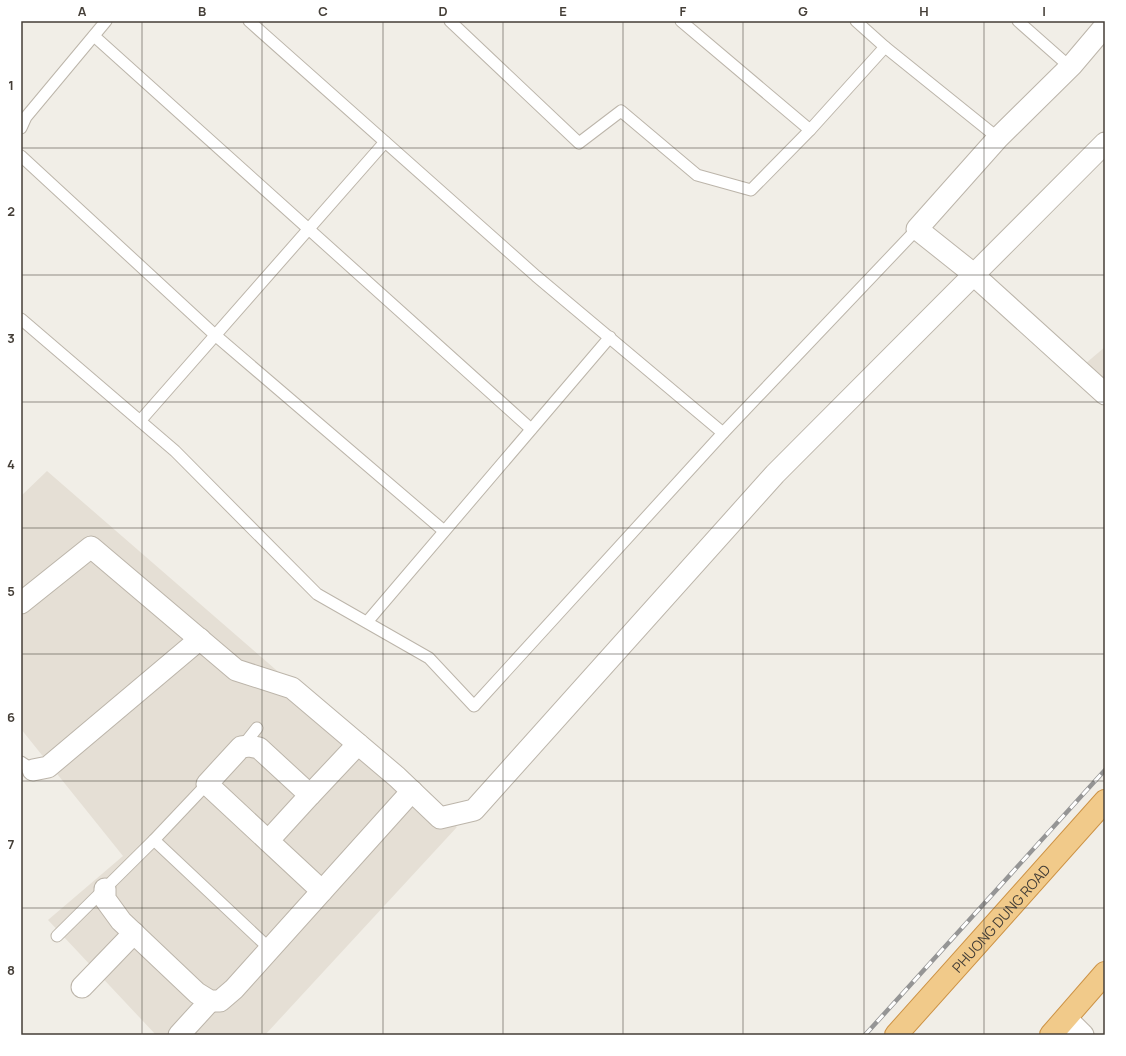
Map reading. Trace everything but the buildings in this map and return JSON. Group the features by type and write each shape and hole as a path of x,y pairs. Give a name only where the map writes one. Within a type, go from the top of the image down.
{"highway":[{"name":"PHUONG DUNG ROAD","path":"896,1035 1105,800"},
{"path":"1051,1035 1105,973"}],"street":[{"path":"1105,26 1070,67 998,138 917,229 973,274 1105,394"},
{"path":"21,603 91,547 236,670 292,688 398,777 440,818 474,810 775,474 1105,142"},
{"path":"27,766 48,767 123,702 200,639"},
{"path":"268,841 358,744"},
{"path":"310,795 259,748 249,746 241,747 207,784 322,891"},
{"path":"105,889 105,899 110,908 134,933 197,992 210,1001 220,1001 228,995 412,791"},
{"path":"82,987 134,933"},
{"path":"179,1035 210,1001"},
{"path":"1066,1018 1083,1035"}],"lane":[{"path":"21,128 26,117 106,21"},
{"path":"248,21 536,276 723,433"},
{"path":"450,21 579,143 621,111 697,175 751,190 810,130 885,47"},
{"path":"681,21 810,130"},
{"path":"856,21 885,47 998,138"},
{"path":"1018,21 1070,67"},
{"path":"94,36 531,429"},
{"path":"140,421 385,142"},
{"path":"21,156 215,336 444,531"},
{"path":"21,319 175,450 317,594 429,658 474,706 723,433 917,229"},
{"path":"366,622 610,337"},
{"path":"241,747 257,728"},
{"path":"57,936 154,840 207,784"},
{"path":"154,840 270,949"}],"shaded area":[{"path":"1105,347 1105,405 1072,375"},
{"path":"47,471 457,827 265,1035 156,1035 48,920 123,856 21,729 21,496"}],"railway":[{"path":"865,1035 1105,770"}]}
